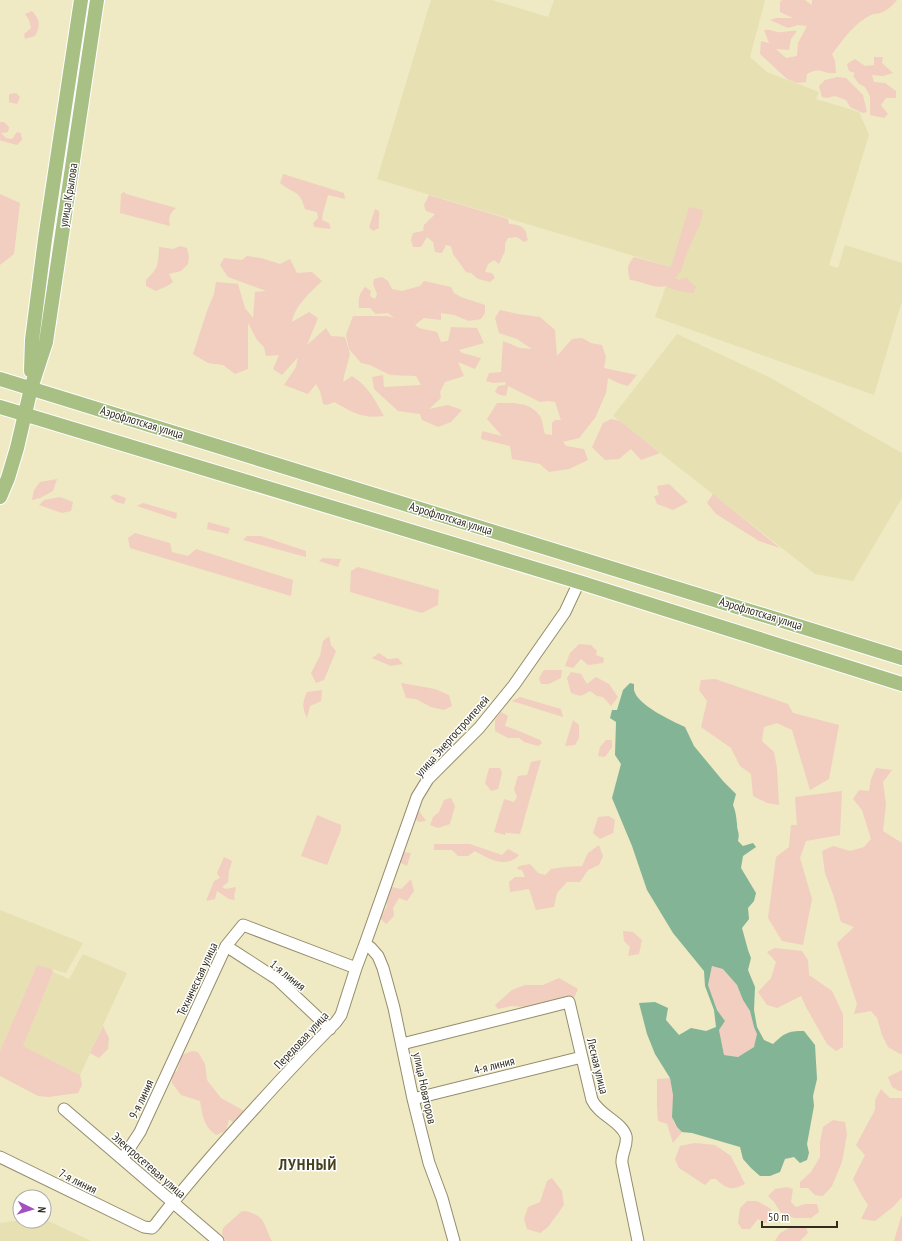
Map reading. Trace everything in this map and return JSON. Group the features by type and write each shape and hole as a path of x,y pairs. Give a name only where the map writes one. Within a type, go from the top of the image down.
{"main road":[{"name":"улица Крылова","path":"0,497 18,448 30,388 32,340 45,239 81,0"},
{"name":"улица Крылова","path":"30,388 46,342 97,0"},
{"name":"Аэрофлотская улица","path":"0,379 902,658"},
{"name":"Аэрофлотская улица","path":"0,407 578,582 902,684"}],"street":[{"name":"улица Энергостроителей","path":"356,968 417,797 428,779 478,728 514,685 564,612 578,582"},
{"name":"Техническая улица","path":"180,1047 226,946 243,925 356,968"},
{"name":"улица Новаторов","path":"365,944 378,956 383,968 429,1163 442,1198 454,1241"},
{"name":"1-я линия","path":"226,946 277,979 330,1029"},
{"name":"Передовая улица","path":"172,1203 222,1144 336,1022 341,1015 356,968"},
{"name":"Лесная улица","path":"402,1044 569,1002 592,1100 595,1106 618,1125 625,1135 626,1141 622,1163 638,1241"},
{"name":"9-я линия","path":"123,1158 140,1132 180,1047"},
{"name":"4-я линия","path":"413,1099 582,1057"},
{"name":"Электросетевая улица","path":"64,1109 218,1241"},
{"name":"7-я линия","path":"0,1157 144,1228 152,1228 172,1203"}],"shaded area":[{"path":"431,0 492,0 548,17 554,0 765,0 750,57 767,72 819,92 816,99 859,112 869,135 829,265 838,268 845,245 902,263 902,301 874,395 655,317 671,267 377,179"},
{"path":"782,0 805,0 812,5 812,0 897,0 885,11 872,14 854,27 832,54 835,61 836,73 819,71 812,72 807,74 806,82 797,83 787,79 760,54 761,41 769,43 764,30 779,32 797,31 791,39 789,50 776,49 786,58 797,56 798,43 807,26 798,25 788,28 770,20 776,18 793,18 780,12 780,2"},
{"path":"32,11 37,17 39,26 35,36 25,39 24,34 31,28 29,20 25,14"},
{"path":"874,57 883,57 882,63 893,73 883,76 872,75 874,82 885,83 896,91 896,98 886,98 881,105 888,114 884,118 870,115 870,96 865,87 859,84 853,76 855,73 849,71 847,64 855,59 865,66 874,65"},
{"path":"837,77 846,78 863,95 867,112 863,113 850,107 846,100 835,96 827,98 822,97 819,86 825,80"},
{"path":"16,93 20,97 17,104 9,102 9,94"},
{"path":"0,122 4,122 9,127 8,132 1,133 6,138 12,139 17,132 21,133 22,140 17,145 0,140"},
{"path":"283,174 344,193 345,199 328,195 322,220 329,223 331,229 314,227 313,223 318,218 317,212 305,209 301,198 280,183"},
{"path":"124,192 126,194 176,208 170,216 170,226 120,213 121,194"},
{"path":"0,194 20,203 14,254 0,265"},
{"path":"429,195 508,219 509,224 517,225 524,229 528,240 524,242 517,237 508,238 505,243 505,251 499,264 494,260 488,264 485,272 492,273 495,278 490,282 478,279 471,273 466,272 453,254 451,246 446,245 442,253 435,252 433,242 427,237 421,247 413,247 411,240 413,233 423,231 424,225 435,214 426,211 424,205"},
{"path":"689,207 703,210 701,221 681,271 675,278 679,280 687,277 696,287 693,293 682,292 666,286 652,286 630,280 628,268 634,257 671,267"},
{"path":"375,209 379,211 379,228 373,231 369,227"},
{"path":"180,246 187,248 189,257 188,264 181,271 169,274 173,282 156,291 146,286 146,280 156,269 159,247 173,249"},
{"path":"247,256 261,258 280,264 290,259 297,273 312,272 322,281 296,310 292,322 309,312 318,318 307,345 326,328 331,336 345,337 350,354 343,382 352,376 358,380 371,394 384,416 363,416 334,402 327,405 323,404 320,391 316,384 308,394 284,385 296,367 298,357 282,375 273,369 279,355 266,356 264,347 257,340 248,323 248,369 235,374 223,365 208,363 193,354 214,294 216,282 238,284 245,308 253,318 255,292 266,291 228,277 220,265 224,258 242,260"},
{"path":"382,277 388,281 392,289 402,291 420,286 424,281 451,287 454,293 461,297 485,305 485,313 481,319 469,321 454,315 441,313 441,320 424,318 415,325 419,328 437,332 441,342 448,341 451,327 477,328 484,343 459,350 462,353 481,358 475,369 458,362 464,376 445,382 440,392 441,398 429,409 448,405 462,410 451,422 438,427 422,420 420,414 398,411 374,389 372,377 383,375 384,387 421,385 416,376 390,375 370,365 361,363 349,349 346,335 353,316 387,316 394,318 388,313 376,314 370,308 359,308 359,297 361,292 365,287 371,291 370,296 375,299 377,294 373,284 374,279"},
{"path":"500,310 540,317 555,330 557,356 572,339 582,338 591,343 602,345 606,357 604,368 637,375 628,386 608,378 606,393 595,418 579,438 563,442 566,446 584,449 588,460 569,469 549,472 540,464 512,459 510,446 481,439 482,431 502,436 487,419 497,403 526,405 536,411 542,420 545,434 552,435 552,423 555,420 561,420 555,402 540,402 508,386 506,396 500,395 495,392 498,386 505,385 506,382 493,383 486,381 489,373 501,372 503,341 520,348 532,349 517,339 499,333 495,318"},
{"path":"677,334 769,377 902,453 902,498 853,581 815,574 613,416"},
{"path":"611,419 620,421 660,453 641,460 631,449 619,459 605,460 592,447 603,423"},
{"path":"57,479 53,491 40,498 32,500 34,490 40,482"},
{"path":"669,484 688,502 673,510 657,504 654,496 659,495 657,486"},
{"path":"115,494 126,498 124,504 116,502 110,497"},
{"path":"713,494 780,548 759,541 716,514 707,503"},
{"path":"60,497 73,502 71,511 62,513 39,505 44,500"},
{"path":"143,503 177,513 176,519 137,506"},
{"path":"208,522 230,528 228,534 207,529"},
{"path":"135,533 170,543 172,552 188,556 196,549 293,580 291,596 130,548 128,538"},
{"path":"247,536 261,536 306,551 306,557 243,540"},
{"path":"323,558 341,559 338,567 319,561"},
{"path":"358,567 439,590 438,605 422,613 350,592 351,571"},
{"path":"329,636 331,645 336,651 324,680 316,683 311,673 320,656 323,641"},
{"path":"579,644 591,645 597,651 596,655 604,658 603,663 588,665 581,659 573,668 565,666 570,653"},
{"path":"379,653 388,659 398,658 403,664 391,666 372,658"},
{"path":"544,670 562,670 561,678 549,684 541,684 539,678"},
{"path":"571,672 581,674 587,684 596,677 609,684 618,697 611,706 603,697 597,696 590,691 581,696 571,693 567,678"},
{"path":"715,679 788,704 793,713 839,725 829,779 810,790 792,730 777,723 764,727 762,741 774,752 777,768 779,805 767,803 753,796 751,774 740,766 731,748 701,727 707,701 699,690 701,680"},
{"path":"401,683 435,689 449,695 452,706 444,710 431,707 416,699 406,698"},
{"path":"630,683 634,684 634,690 637,696 648,707 685,727 694,746 723,781 736,794 733,805 739,833 738,841 743,846 753,843 756,847 743,856 741,868 756,893 754,901 748,908 749,919 742,928 751,958 748,970 755,987 754,1010 757,1027 764,1040 773,1044 787,1033 804,1031 815,1045 817,1079 813,1096 814,1106 807,1144 809,1153 807,1160 800,1163 794,1157 785,1159 780,1172 770,1176 760,1176 751,1168 743,1159 740,1147 692,1133 682,1132 677,1127 672,1117 673,1095 670,1078 655,1054 647,1034 639,1003 655,1002 668,1008 666,1020 679,1035 691,1028 706,1031 716,1027 714,1010 705,986 704,971 673,933 647,890 632,846 612,798 621,764 615,755 616,722 610,718 612,710 617,710 623,690","holes":["712,966 723,969 737,985 743,1000 750,1011 757,1034 754,1047 738,1057 724,1055 719,1030 725,1021 717,1010 708,985"]},
{"path":"322,690 321,701 310,706 307,718 303,705 307,692"},
{"path":"520,697 561,709 563,717 512,701"},
{"path":"501,712 508,716 505,726 540,740 542,743 538,746 524,742 519,738 508,738 495,731 495,720"},
{"path":"573,720 579,725 579,738 575,745 565,746"},
{"path":"606,740 612,740 612,747 605,757 598,756 600,747"},
{"path":"541,760 520,834 507,833 507,831 505,835 494,832 504,799 514,802 517,797 514,789 518,776 527,775 531,762"},
{"path":"489,768 500,768 502,773 498,789 491,791 485,783"},
{"path":"876,768 892,770 883,782 886,804 883,831 902,843 902,1054 888,1047 882,1035 877,1018 871,1011 854,1014 857,1004 837,943 854,927 841,922 825,873 822,851 833,846 850,851 864,847 871,839 862,810 853,799 859,790 869,791 871,779"},
{"path":"842,791 840,835 806,841 800,858 812,899 803,945 782,941 768,918 776,857 789,847 791,825 797,825 795,797"},
{"path":"451,798 455,806 450,824 438,828 430,825 433,817 439,812 444,800"},
{"path":"419,811 426,821 419,822 414,818"},
{"path":"317,815 341,825 341,830 327,865 301,856"},
{"path":"609,816 615,820 613,833 600,839 593,833 598,817"},
{"path":"434,844 470,844 502,855 508,849 519,855 514,859 503,862 486,857 475,851 468,856 458,856 452,850 434,850"},
{"path":"599,845 603,856 599,865 588,870 580,882 567,882 557,893 554,907 536,910 529,889 510,892 509,882 515,877 525,877 522,870 517,869 519,866 530,864 538,873 545,875 551,869 582,866 588,853"},
{"path":"404,852 411,853 407,866 399,862"},
{"path":"224,857 232,861 228,882 222,887 226,889 236,887 234,896 235,900 229,899 217,891 215,899 206,901 214,881 220,878 217,873"},
{"path":"411,879 414,891 407,901 399,898 393,908 394,916 386,924 380,918 387,906 386,897 392,887 401,889"},
{"path":"0,910 83,943 66,973 37,965 0,1051"},
{"path":"623,931 633,932 642,940 639,954 628,956 630,947 624,941"},
{"path":"775,948 802,951 808,960 809,975 832,991 843,1014 843,1047 836,1051 827,1044 801,996 777,1008 767,1005 758,992 771,978 776,962 767,952"},
{"path":"83,954 127,973 80,1075 22,1046 53,972 69,979"},
{"path":"37,965 52,969 53,972 23,1046 80,1075 82,1085 78,1093 48,1097 38,1096 0,1076 0,1051"},
{"path":"712,966 723,968 737,985 743,1000 750,1011 754,1027 758,1034 754,1047 738,1057 724,1055 719,1030 725,1021 717,1010 708,985"},
{"path":"559,978 578,989 574,998 555,1003 526,1007 511,1006 498,1009 495,1005 512,990 525,985 543,985"},
{"path":"103,1026 109,1038 108,1049 99,1058 90,1053"},
{"path":"192,1051 198,1052 205,1064 207,1080 221,1098 246,1112 235,1124 229,1119 226,1131 216,1135 206,1124 200,1101 181,1095 172,1083 172,1073 177,1071 182,1055"},
{"path":"902,1070 902,1091 899,1091 892,1087 888,1077"},
{"path":"670,1078 673,1094 673,1119 674,1123 682,1132 673,1143 667,1124 658,1121 657,1105 657,1079"},
{"path":"881,1089 890,1098 902,1098 902,1197 894,1206 875,1221 861,1219 868,1205 853,1179 865,1155 856,1145 875,1110 875,1100"},
{"path":"833,1120 845,1122 847,1134 842,1162 832,1186 823,1196 815,1195 808,1188 800,1188 800,1182 811,1172 820,1157 820,1142 823,1127"},
{"path":"695,1143 715,1145 731,1156 745,1184 736,1188 729,1188 716,1179 711,1179 705,1185 679,1168 675,1159 680,1146"},
{"path":"552,1178 562,1191 564,1205 548,1227 540,1233 527,1229 524,1219 528,1207 540,1202 547,1181"},
{"path":"787,1187 793,1189 791,1202 796,1207 805,1204 817,1204 819,1212 811,1218 794,1218 781,1213 768,1196 775,1189"},
{"path":"747,1201 757,1201 771,1209 774,1221 765,1223 758,1219 750,1229 742,1229 738,1223 740,1208"},
{"path":"242,1211 251,1213 262,1220 272,1241 226,1241 222,1234 223,1228"},
{"path":"902,1216 902,1241 894,1241 901,1217"},
{"path":"12,1221 12,1229 52,1229 52,1223 91,1241 0,1241 0,1223"},
{"path":"793,1226 806,1227 808,1233 800,1241 775,1241 780,1233"}],"district":[{"name":"ЛУННЫЙ","path":"308,1164"}]}
